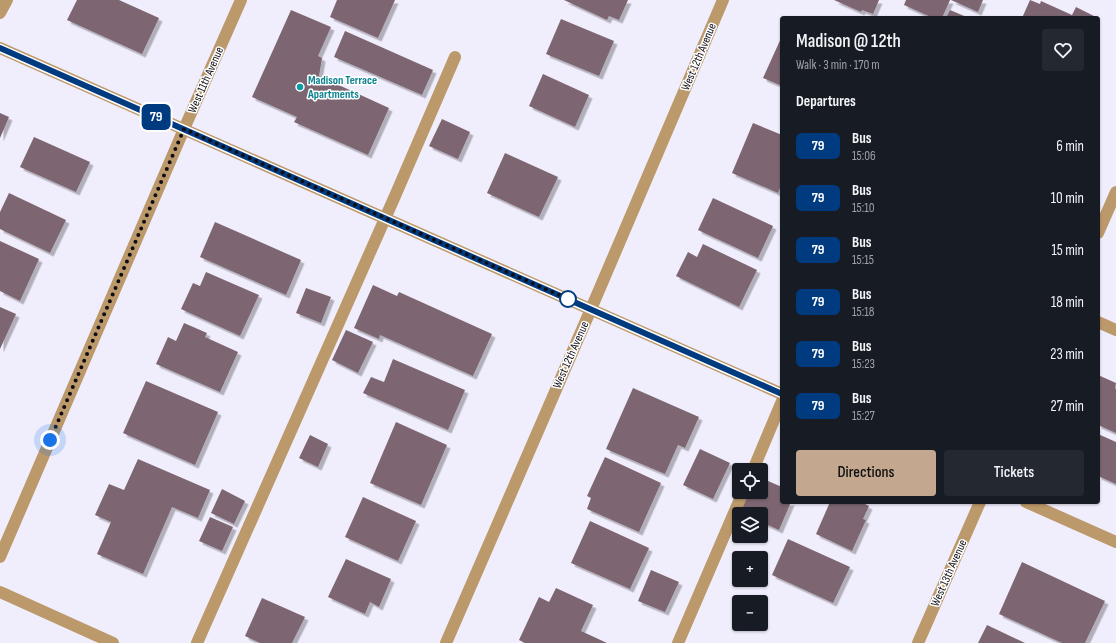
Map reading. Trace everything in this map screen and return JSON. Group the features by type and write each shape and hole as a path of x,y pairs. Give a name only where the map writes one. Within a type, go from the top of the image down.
{"street":[{"path":"0,13 7,0"},
{"name":"West 11th Avenue","path":"0,557 241,0"},
{"name":"West 12th Avenue","path":"446,643 723,0"},
{"path":"0,48 780,393"},
{"path":"196,643 456,57"},
{"path":"1100,228 1116,192"},
{"path":"1100,323 1116,330"},
{"path":"755,463 780,406"},
{"path":"678,643 740,499"},
{"name":"West 13th Avenue","path":"918,643 979,504"},
{"path":"1030,504 1116,542"},
{"path":"0,592 113,643"}],"building":[{"path":"77,0 119,0 159,18 142,54 67,20"},
{"path":"337,0 395,0 378,38 330,17"},
{"path":"564,0 628,0 619,20 609,16 607,20"},
{"path":"834,0 879,0 873,14 862,10 861,12"},
{"path":"906,0 950,0 943,16 929,16 904,5"},
{"path":"951,0 983,0 978,12"},
{"path":"1030,0 1040,4 1041,1 1072,15 1076,7 1094,16 1023,16"},
{"name":"Madison Terrace Apartments","path":"291,10 331,27 318,56 322,58 319,76 389,108 368,155 294,122 297,117 252,97"},
{"path":"950,10 964,16 947,16"},
{"path":"561,19 614,41 599,76 546,54"},
{"path":"345,31 433,70 422,95 334,57"},
{"path":"780,40 780,85 763,78"},
{"path":"543,74 589,95 575,127 529,106"},
{"path":"0,113 9,117 0,138"},
{"path":"442,119 470,132 458,159 429,146"},
{"path":"753,123 780,134 780,188 778,193 732,173"},
{"path":"34,137 90,162 76,192 20,167"},
{"path":"505,153 558,177 539,217 487,193"},
{"path":"9,193 66,220 50,253 0,229 0,212"},
{"path":"713,198 773,226 758,258 698,230"},
{"path":"215,222 301,260 286,295 200,257"},
{"path":"0,241 39,259 20,301 0,291"},
{"path":"703,244 757,270 739,307 676,276 688,252 697,257"},
{"path":"206,272 259,295 240,336 181,309 193,283 200,286"},
{"path":"373,285 397,296 399,292 492,334 473,376 380,335 379,339 354,328"},
{"path":"306,288 331,297 321,323 296,313"},
{"path":"0,307 16,314 0,349"},
{"path":"184,323 207,333 205,337 238,352 220,392 156,364 168,337 176,341"},
{"path":"346,330 373,342 358,373 332,360"},
{"path":"393,359 465,390 448,430 363,393 371,377 384,382"},
{"path":"1100,376 1116,383 1116,433 1100,426"},
{"path":"146,381 218,412 195,465 123,433"},
{"path":"633,388 699,417 685,448 678,445 665,474 606,449"},
{"path":"396,422 447,445 421,505 370,483"},
{"path":"310,435 328,444 318,467 299,458"},
{"path":"1100,435 1116,442 1116,484 1100,477"},
{"path":"700,449 730,463 713,499 683,485"},
{"path":"605,457 661,483 639,532 587,509 591,498 587,496"},
{"path":"138,459 210,490 198,518 172,507 143,574 97,554 111,522 95,515 109,484 124,490"},
{"path":"768,481 780,486 780,504 790,504 779,530 768,525 768,507 743,507 746,499 768,499"},
{"path":"222,489 245,501 234,524 211,513"},
{"path":"363,497 416,521 398,561 345,537"},
{"path":"829,504 865,504 869,506 863,519 866,520 852,551 816,534"},
{"path":"210,517 233,527 222,551 199,541"},
{"path":"590,521 649,548 630,589 571,563"},
{"path":"788,539 850,567 833,603 772,575"},
{"path":"346,559 391,579 379,607 370,602 365,614 328,597"},
{"path":"1022,562 1105,601 1085,643 1062,643 999,614"},
{"path":"651,570 679,582 665,612 638,601"},
{"path":"556,588 593,605 581,631 607,643 525,643 519,640 539,597 549,602"},
{"path":"262,598 305,617 292,643 260,643 245,636"},
{"path":"987,625 1025,643 978,643"}],"bus line":[{"name":"79","path":"0,48 780,393"}],"place":[{"name":"Madison Terrace Apartments","path":"300,87"}],"route":[{"path":"50,440 184,129 568,299"}]}
